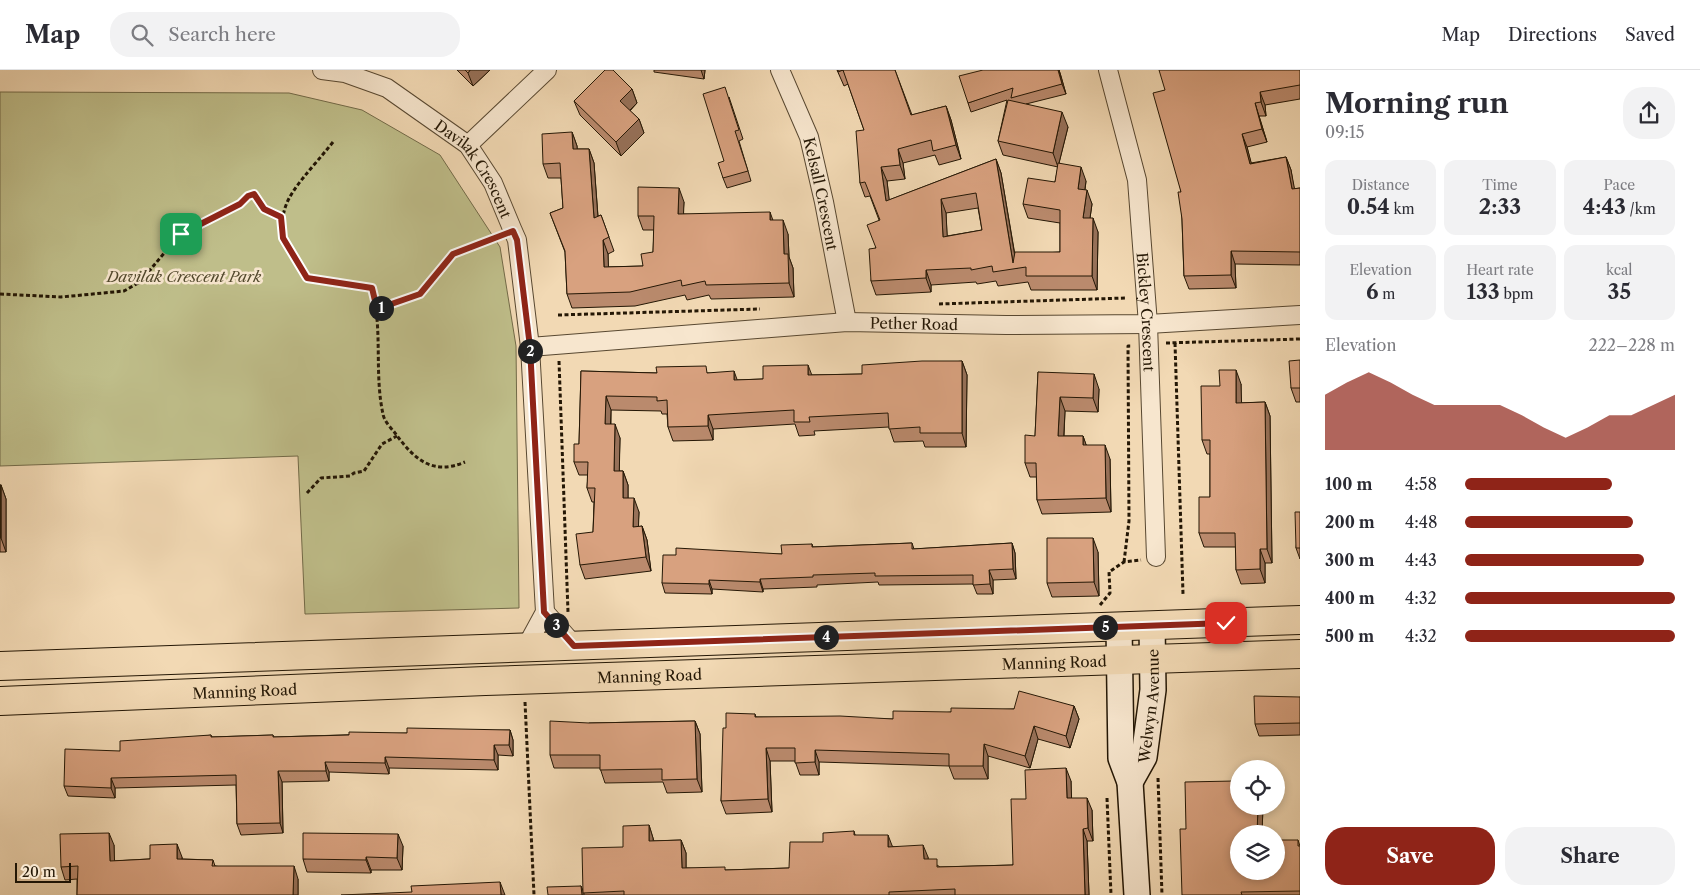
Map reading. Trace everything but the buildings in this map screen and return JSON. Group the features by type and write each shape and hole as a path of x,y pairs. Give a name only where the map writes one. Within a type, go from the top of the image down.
{"main road":[{"path":"0,666 1300,620"},
{"name":"Manning Road","path":"0,702 494,680 1300,654"}],"street":[{"name":"Davilak Crescent","path":"322,70 345,73 387,88 468,145 493,183 517,240 530,347 544,612"},
{"path":"468,145 547,70"},
{"name":"Kelsall Crescent","path":"780,70 809,137 824,202 846,322"},
{"name":"Bickley Crescent","path":"1108,70 1137,180 1148,324 1156,557"},
{"name":"Pether Road","path":"530,347 846,322 1006,325 1148,324 1300,315"},
{"path":"526,647 544,612 574,646"},
{"name":"Welwyn Avenue","path":"1130,782 1144,757 1153,690 1152,625"},
{"name":"Welwyn Avenue","path":"1119,626 1120,758 1130,782 1136,895"}],"path":[{"path":"333,142 288,198 281,217 283,238 307,278 372,288 377,309 378,369 383,417 412,456 427,464 451,468 465,462"},
{"path":"0,294 61,297 124,291 140,282 181,234 240,204 248,196 254,194 264,209 281,217"},
{"path":"377,309 420,294 453,254 513,231"},
{"path":"1175,343 1183,594"},
{"path":"559,345 568,618"},
{"path":"307,492 321,478 350,476 364,471 382,444 396,436"},
{"path":"1095,610 1110,594 1110,572 1124,562 1156,557"},
{"path":"524,699 534,895"},
{"path":"1158,775 1162,895"}],"green space":[{"name":"Davilak Crescent Park","path":"0,92 289,93 362,110 440,155 500,247 516,346 519,608 305,614 298,456 0,466"}],"route":[{"path":"181,234 240,204 248,196 254,194 264,209 281,217 283,238 307,278 372,288 377,309 420,294 440,273 453,254 513,231 517,240 530,347 544,612 574,646 1226,623"}]}
